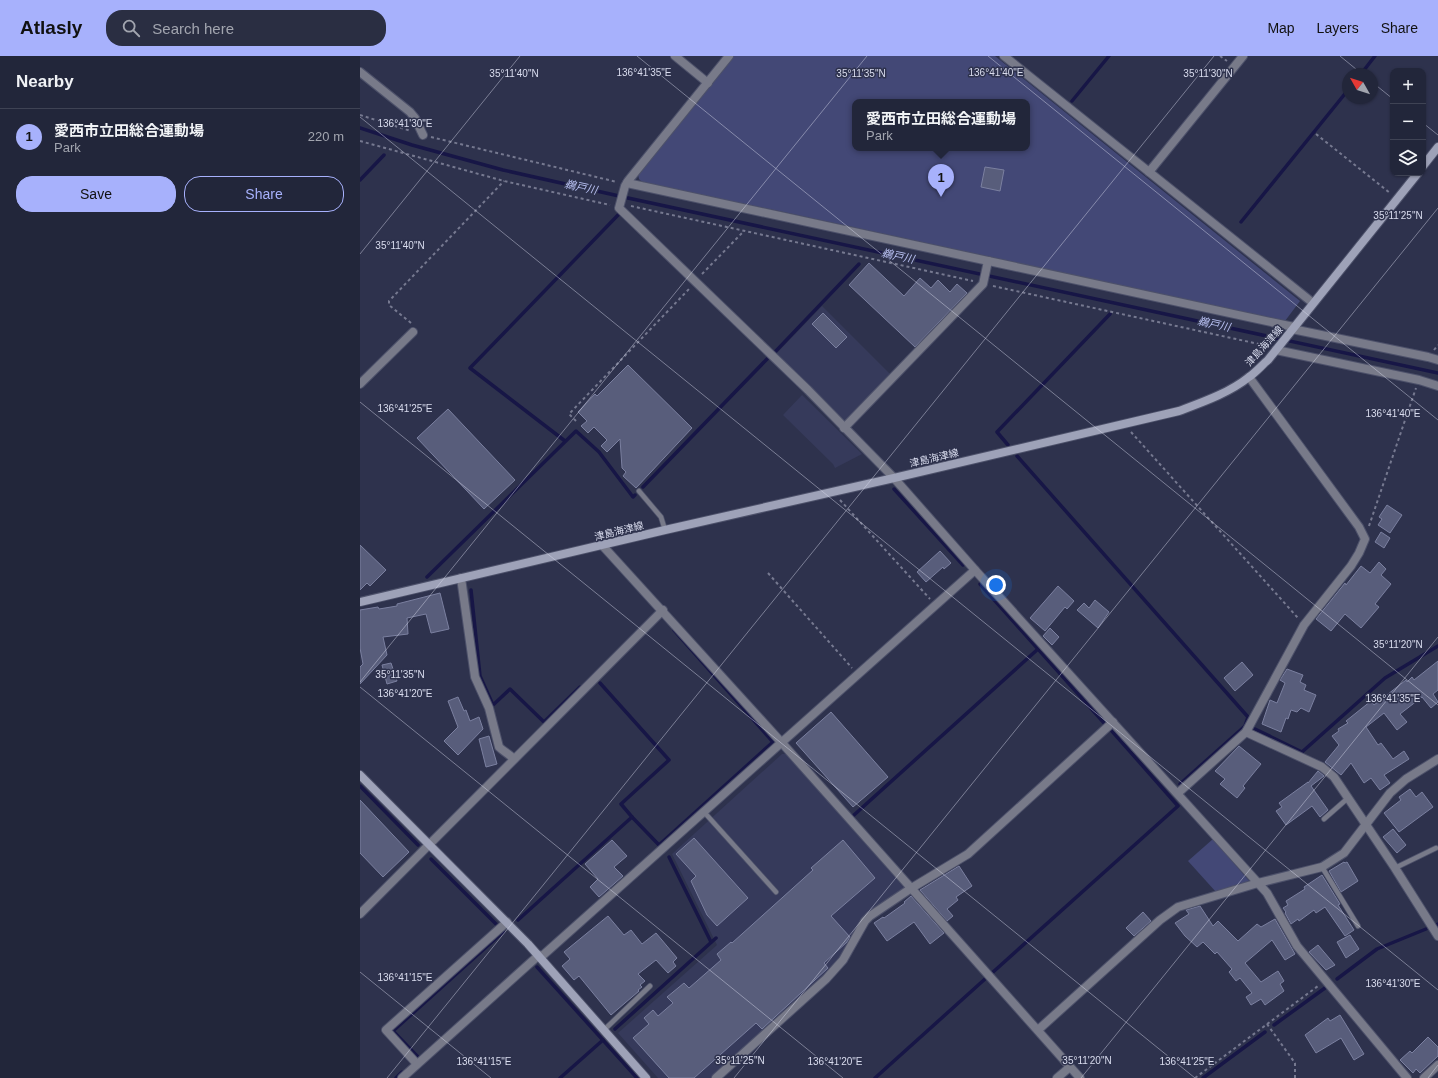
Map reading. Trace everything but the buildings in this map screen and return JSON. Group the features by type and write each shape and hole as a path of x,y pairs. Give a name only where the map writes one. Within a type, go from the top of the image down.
{"main road":[{"path":"1426,162 1438,148"},
{"name":"津島海津線","path":"360,602 1179,411 1207,401 1249,377 1268,360 1415,176"},
{"path":"360,775 540,956 646,1078"}],"street":[{"path":"675,56 708,83"},
{"path":"729,56 626,185 619,208 808,390 894,478 975,570 1268,893 1297,946 1407,1078"},
{"path":"1004,56 1313,303"},
{"path":"1149,172 1243,56"},
{"path":"360,72 410,112 415,118 422,135"},
{"path":"626,185 1438,360"},
{"path":"844,428 983,283 987,263"},
{"path":"360,384 413,332"},
{"path":"1277,349 1419,380 1438,386"},
{"path":"1178,793 1246,732 1304,625 1351,566 1365,539 1359,527 1249,377"},
{"path":"602,545 663,610 1080,1078"},
{"path":"402,1078 782,743 975,570"},
{"path":"461,578 475,677 488,708 499,747 514,759"},
{"path":"360,914 663,610"},
{"path":"716,1078 826,979 843,960 865,921 870,916 910,889 968,854 1113,722"},
{"path":"1246,732 1322,767 1334,777 1395,868 1438,936"},
{"path":"1038,1030 1169,912 1178,907 1258,883 1322,867 1344,853 1390,793 1406,779 1438,759"},
{"path":"417,1064 386,1030 507,922"},
{"path":"1424,1078 1438,1064"},
{"path":"1057,1078 1070,1067"}],"lane":[{"path":"639,491 661,517 665,530"},
{"path":"1324,819 1348,798"},
{"path":"704,812 776,892"},
{"path":"1395,868 1436,848"},
{"path":"1322,867 1358,926"},
{"path":"604,1030 650,986"}],"path":[{"path":"360,115 422,135 626,185"},
{"path":"1316,134 1397,198"},
{"path":"360,140 504,181 614,206 620,203 1277,349"},
{"path":"413,332 417,328 389,305 389,301 504,181"},
{"path":"576,421 569,414 744,231"},
{"path":"1365,539 1419,380"},
{"path":"1124,424 1304,625"},
{"path":"833,492 936,605"},
{"path":"768,573 859,674"},
{"path":"1195,1078 1325,980"},
{"path":"1267,1024 1295,1063 1295,1078"}],"shaded area":[{"path":"734,56 995,56 1300,301 1285,321 779,211 643,183 639,179 638,174"},
{"path":"822,306 891,375 846,422 776,354"},
{"path":"802,395 862,454 835,468 833,464 783,415"},
{"path":"782,754 788,754 905,889 865,917 841,958 824,978 712,1078 658,1078 618,1033 717,945 672,854"},
{"path":"1213,839 1250,882 1216,892 1188,861"}],"waterway":[{"path":"1072,101 1109,56"},
{"path":"1366,68 1375,56"},
{"path":"1241,222 1342,97"},
{"name":"鵜戸川","path":"360,128 412,145 503,170 1438,373"},
{"path":"360,180 384,155"},
{"path":"565,441 470,368 619,214"},
{"path":"775,352 859,264"},
{"path":"1008,445 997,432 1110,314"},
{"path":"643,487 768,358"},
{"path":"427,577 576,431 599,452 633,497 635,495"},
{"path":"1017,456 1248,717 1245,726 1180,784"},
{"path":"894,489 963,565"},
{"path":"980,584 1105,724"},
{"path":"471,590 480,676 493,705 510,689 544,722 580,687"},
{"path":"632,817 659,845 773,742 674,630"},
{"path":"1255,729 1302,752 1385,678 1438,646"},
{"path":"854,815 1038,649"},
{"path":"518,920 632,817 621,804 669,760 600,683"},
{"path":"992,973 1178,806 1111,730"},
{"path":"360,786 418,845"},
{"path":"669,857 711,942"},
{"path":"431,859 498,926"},
{"path":"1337,979 1377,949 1426,929"},
{"path":"419,1058 393,1031 503,932"},
{"path":"615,1029 716,938"},
{"path":"537,967 637,1078"},
{"path":"875,1078 985,979"},
{"path":"1274,1025 1325,988"},
{"path":"1203,1078 1265,1032"},
{"path":"560,1078 603,1040"},
{"path":"396,1078 402,1072"}],"place":[{"name":"愛西市立田総合運動場","path":"941,197"}]}
